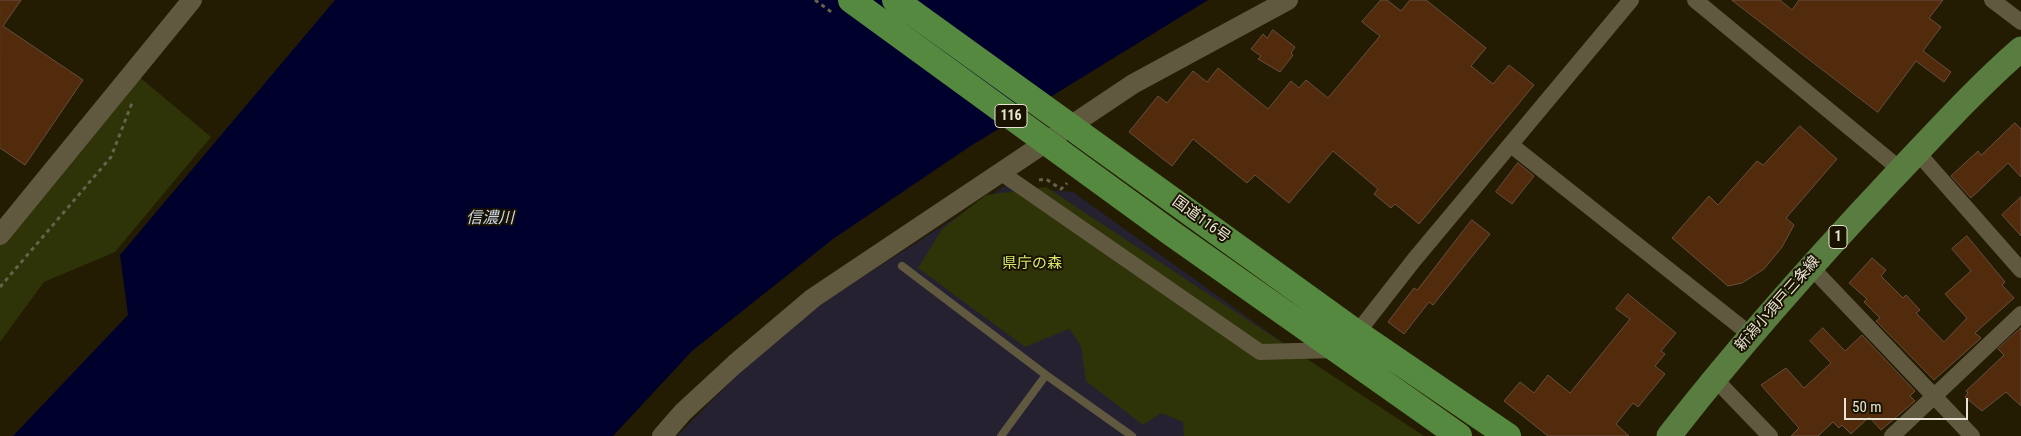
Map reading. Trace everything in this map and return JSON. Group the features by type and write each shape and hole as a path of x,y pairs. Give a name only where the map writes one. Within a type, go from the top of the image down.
{"highway":[{"name":"国道116号","path":"851,0 1171,233 1348,342 1508,436"},
{"name":"国道116号","path":"896,0 1186,209 1459,436"}],"main road":[{"name":"新潟小須戸三条線","path":"1669,436 1714,378 1810,266 1909,162 2019,54"}],"street":[{"path":"0,235 192,0"},
{"path":"662,436 683,412 813,298 1133,84 1288,0"},
{"path":"1000,172 1260,352 1348,342 1631,0"},
{"path":"1695,0 1909,162 2021,270"},
{"path":"1992,0 2021,22"},
{"path":"1511,145 1750,335"},
{"path":"1810,266 1936,396 1972,436"},
{"path":"1892,436 2021,314"},
{"path":"1714,378 1770,436"}],"lane":[{"path":"902,266 1046,375 1132,436"},
{"path":"1001,436 1046,375"}],"path":[{"path":"0,288 111,157 134,98"},
{"path":"1037,180 1046,179 1061,189 1067,182"}],"shaded area":[{"path":"1005,186 1073,192 1413,436 677,436 741,371 819,305"}],"green space":[{"path":"137,75 211,137 115,252 44,282 0,342 0,243"},
{"name":"県庁の森","path":"1046,187 1424,436 1184,436 1183,422 1161,413 1143,425 1086,381 1081,346 1069,329 1025,347 918,268 942,229 986,195"}],"water":[{"name":"信濃川","path":"335,0 1208,0 969,147 833,239 692,351 613,436 13,436 128,315 120,255"}],"building":[{"path":"0,0 21,0 3,26 83,80 25,165 0,148"},
{"path":"1381,0 1387,0 1401,11 1410,0 1426,0 1486,48 1471,66 1493,84 1509,65 1534,85 1419,224 1395,204 1391,208 1374,194 1378,189 1333,151 1289,203 1255,175 1247,183 1193,139 1172,166 1129,132 1158,96 1167,103 1193,71 1207,82 1218,68 1268,109 1291,81 1299,88 1306,80 1328,98 1380,36 1362,22"},
{"path":"1732,0 1780,0 1792,10 1799,0 1943,0 1929,18 1941,27 1923,51 1951,72 1944,82 1916,61 1878,112"},
{"path":"1273,30 1295,47 1291,53 1293,55 1280,72 1258,59 1261,56 1251,49 1263,34 1267,38"},
{"path":"2015,123 2021,129 2021,177 2008,163 1971,198 1951,176 1978,151 1981,155"},
{"path":"1800,126 1837,159 1786,218 1794,225 1782,247 1764,269 1742,283 1728,286 1672,238 1709,196 1718,205 1757,161 1763,165"},
{"path":"1518,163 1534,176 1512,204 1496,192"},
{"path":"2021,197 2021,236 2002,215"},
{"path":"1472,220 1490,234 1433,305 1429,302 1404,334 1388,322 1414,288 1417,290"},
{"path":"1967,236 2005,282 2002,285 2014,298 1975,333 1981,338 1934,380 1876,321 1880,318 1864,302 1867,299 1849,283 1872,258 1886,270 1881,276 1903,298 1906,295 1920,310 1916,313 1944,342 1967,318 1945,294 1971,271 1952,249"},
{"path":"1628,294 1676,333 1661,351 1665,354 1655,366 1665,374 1638,407 1633,403 1616,424 1629,436 1548,436 1504,401 1520,382 1534,393 1548,375 1570,393 1630,319 1616,309"},
{"path":"1823,328 1845,351 1862,335 1915,391 1910,396 1915,401 1881,430 1869,417 1851,434 1842,425 1839,428 1833,422 1818,436 1791,436 1799,428 1761,385 1786,368 1804,388 1831,363 1810,341"},
{"path":"2021,328 2021,406 2006,392 1982,411 1965,397 1968,393 1966,391 2004,355 1998,349"}]}
